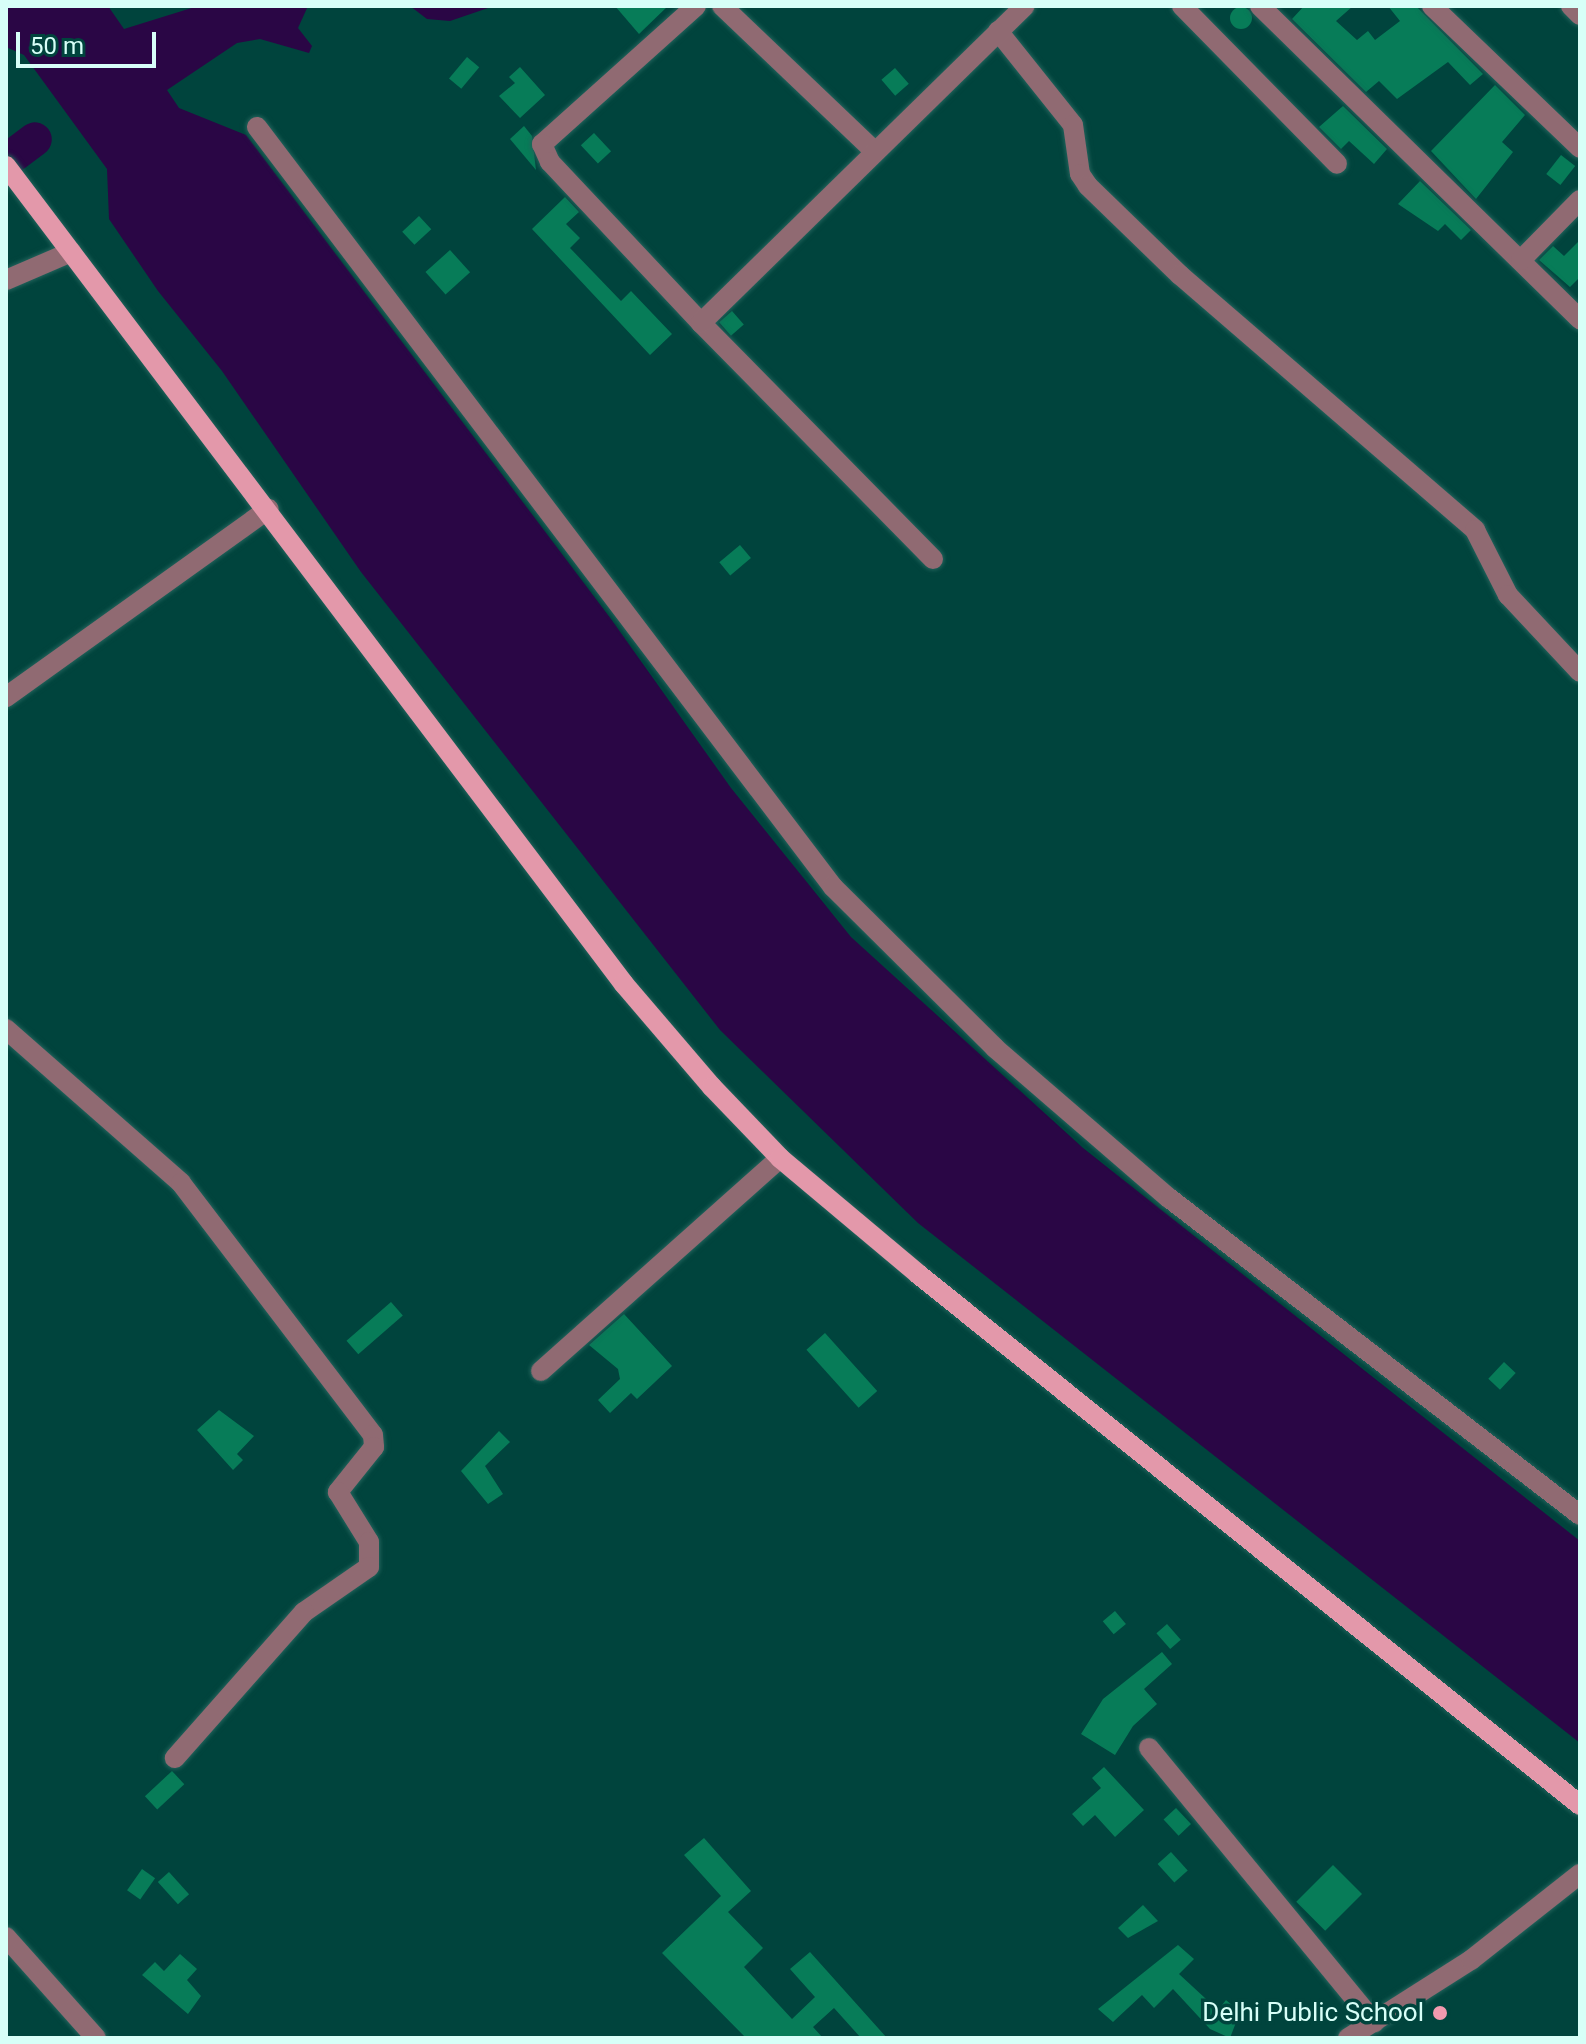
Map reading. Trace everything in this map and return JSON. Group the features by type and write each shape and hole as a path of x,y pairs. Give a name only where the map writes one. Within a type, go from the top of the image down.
{"main road":[{"path":"6,166 269,509 624,984 780,1158 1580,1805"}],"street":[{"path":"696,6 542,144 550,162 701,323 933,559"},
{"path":"722,6 874,151"},
{"path":"701,323 1025,6"},
{"path":"1182,6 1337,164"},
{"path":"1260,6 1580,319"},
{"path":"1432,6 1580,148"},
{"path":"1571,6 1580,15"},
{"path":"998,31 1073,125 1080,174 1088,186 1180,275 1475,530 1508,595 1580,672"},
{"path":"257,127 833,887 995,1048 1169,1198 1580,1515"},
{"path":"1521,260 1580,200"},
{"path":"6,280 65,244"},
{"path":"6,697 269,509"},
{"path":"6,1029 181,1183 373,1435 374,1447 338,1492 369,1542 369,1567 304,1612 175,1758"},
{"path":"541,1371 780,1158"},
{"path":"1149,1748 1374,2022"},
{"path":"1348,2038 1528,1920 1580,1874"},
{"path":"6,1937 96,2038"}],"shaded area":[{"path":"6,6 108,6 124,29 198,6 308,6 298,28 312,46 309,53 260,39 237,43 167,90 179,108 246,135 611,619 731,788 851,937 1083,1148 1580,1541 1580,1743 918,1223 720,1030 361,572 222,371 158,291 109,219 107,169 24,55 6,47"},
{"path":"410,6 494,6 450,21 427,19"}],"building":[{"path":"615,6 668,6 639,34"},
{"path":"1304,6 1353,6 1336,21 1357,40 1368,31 1375,40 1400,21 1388,6 1416,6 1483,74 1470,85 1448,62 1397,99 1379,81 1366,92 1292,19"},
{"path":"1241,7 1249,10 1252,18 1249,26 1241,29 1233,26 1230,18 1233,10"},
{"path":"467,57 479,67 461,89 449,78"},
{"path":"520,67 545,95 520,118 499,96 515,83 509,77"},
{"path":"895,68 909,84 895,96 881,80"},
{"path":"1495,85 1525,115 1502,142 1513,152 1476,199 1431,151"},
{"path":"1343,106 1387,149 1374,164 1349,141 1341,149 1319,127"},
{"path":"524,126 532,136 536,170 510,139"},
{"path":"594,133 611,151 598,164 581,145"},
{"path":"1561,155 1575,166 1560,185 1546,174"},
{"path":"1420,181 1471,230 1461,240 1445,224 1438,231 1398,204"},
{"path":"565,197 579,212 566,224 580,238 570,248 621,301 631,291 672,334 650,355 532,229"},
{"path":"419,216 431,229 414,245 402,232"},
{"path":"1580,240 1580,277 1570,287 1539,260 1553,246 1564,256"},
{"path":"450,250 470,272 446,294 425,272"},
{"path":"732,311 744,325 731,336 719,322"},
{"path":"740,545 751,558 730,575 719,562"},
{"path":"391,1302 403,1316 358,1354 346,1341"},
{"path":"624,1314 672,1366 637,1399 631,1393 610,1413 598,1400 620,1379 618,1369 589,1345"},
{"path":"825,1333 877,1391 859,1408 806,1350"},
{"path":"1504,1362 1516,1373 1500,1390 1488,1379"},
{"path":"219,1410 254,1436 237,1454 243,1460 233,1470 197,1430"},
{"path":"499,1431 510,1442 485,1466 503,1494 488,1504 461,1471"},
{"path":"1115,1611 1126,1624 1114,1634 1103,1621"},
{"path":"1167,1624 1181,1640 1170,1649 1156,1633"},
{"path":"1162,1652 1172,1664 1144,1689 1157,1704 1133,1726 1115,1755 1081,1734 1103,1699"},
{"path":"1104,1767 1144,1810 1115,1837 1095,1815 1083,1826 1072,1814 1101,1788 1092,1778"},
{"path":"172,1771 184,1784 157,1809 145,1796"},
{"path":"1176,1808 1191,1824 1179,1836 1164,1820"},
{"path":"704,1838 751,1891 728,1912 763,1948 744,1967 792,2019 815,1997 790,1969 810,1952 887,2038 861,2038 834,2008 813,2027 823,2038 746,2038 662,1953 721,1896 684,1855"},
{"path":"1171,1852 1188,1871 1174,1883 1158,1864"},
{"path":"1333,1865 1362,1894 1325,1931 1296,1902"},
{"path":"142,1869 155,1878 140,1899 127,1890"},
{"path":"169,1872 189,1894 178,1904 158,1882"},
{"path":"1143,1905 1158,1921 1128,1938 1118,1928"},
{"path":"1178,1945 1194,1959 1179,1974 1218,2010 1226,2000 1240,2012 1230,2038 1210,2029 1173,1989 1154,2008 1142,1995 1113,2022 1098,2009"},
{"path":"180,1954 197,1969 187,1980 201,1996 188,2014 142,1975 155,1962 164,1971"}],"waterway":[{"path":"6,161 35,139"}],"place":[{"name":"Delhi Public School","path":"1440,2013"}]}
